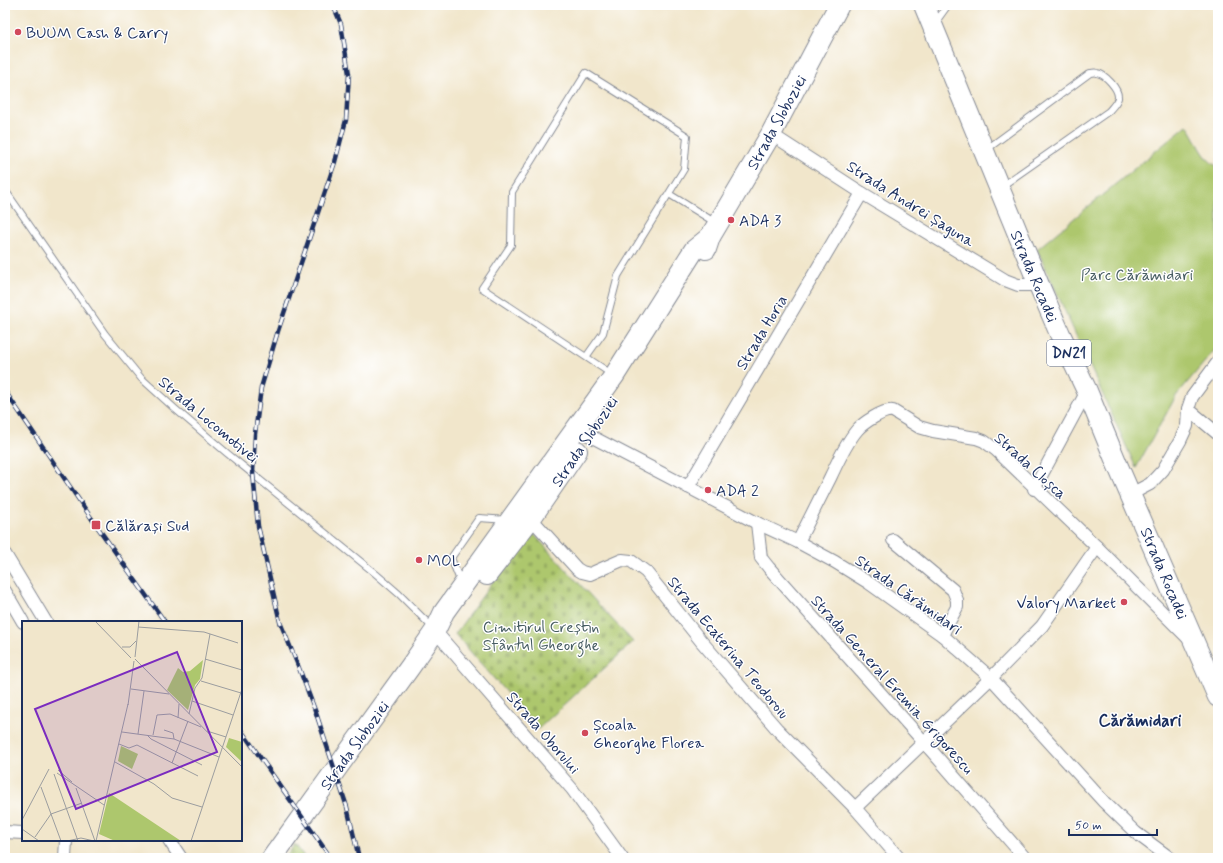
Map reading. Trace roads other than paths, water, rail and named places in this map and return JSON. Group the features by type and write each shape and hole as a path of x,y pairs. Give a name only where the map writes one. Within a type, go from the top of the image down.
{"main road":[{"name":"Strada Sloboziei","path":"272,858 436,631 444,612 463,586 520,516 582,432 650,346 704,257 714,230 771,134 839,5"},
{"name":"Strada Rocadei","path":"924,5 1039,285 1087,391 1196,646 1213,676 1218,697"},
{"name":"Strada Sloboziei","path":"582,432 614,376 694,250 714,230"},
{"name":"Strada Sloboziei","path":"436,631 454,618 520,516"}],"street":[{"name":"Strada Andrei Șaguna","path":"771,134 862,193 1005,280 1018,285 1039,285"},
{"name":"Strada Horia","path":"688,487 862,193"},
{"path":"1131,494 1150,484 1163,470 1180,441 1186,426 1188,409 1192,398 1218,362"},
{"path":"1034,489 1087,391"},
{"path":"1188,409 1218,434"},
{"name":"Strada Cloșca","path":"798,542 847,445 857,429 885,411 894,411 919,427 933,431 976,438 984,441 996,450 1034,489 1096,547 1196,646"},
{"name":"Strada Cărămidari","path":"582,432 757,523 798,542 869,583 942,635 992,678 1104,802 1136,833 1170,858"},
{"name":"Strada Ecaterina Teodoroiu","path":"520,516 582,572 590,574 622,560 631,561 646,572 701,641 777,729 855,808 899,858"},
{"name":"Strada General Eremia Grigorescu","path":"757,523 761,558 1024,858"},
{"path":"894,540 953,590 957,600 957,607 942,635"},
{"path":"855,808 923,741 992,678 1042,626 1096,547"},
{"path":"5,554 45,621"},
{"path":"5,591 22,621"},
{"name":"Strada Oborului","path":"436,631 572,789 622,858"},
{"path":"5,832 22,832"},
{"path":"65,858 66,841"},
{"path":"169,841 181,858"}],"lane":[{"path":"933,26 948,5"},
{"path":"586,357 603,333 618,276 684,169 687,136 586,73 512,192 511,244 482,288 614,376"},
{"path":"984,151 1090,73 1097,73 1104,76 1117,91 1118,97 1115,104 1109,111 999,188"},
{"name":"Strada Locomotivei","path":"5,190 105,334 141,378 228,454 382,579 404,598 436,631"},
{"path":"669,194 714,230"},
{"path":"463,586 451,558 479,518 520,516"}],"railway":[{"path":"333,5 341,24 349,74 346,120 335,162 278,331 261,388 255,434 253,473 258,526 280,622 316,713 347,807 359,858"},
{"path":"5,391 96,525 164,621"},
{"path":"242,731 331,858"}],"place":[{"name":"BUUM Cash & Carry","path":"18,32"},
{"name":"ADA 3","path":"731,220"},
{"name":"ADA 2","path":"708,490"},
{"name":"Călărași Sud","path":"96,525"},
{"name":"MOL","path":"419,560"},
{"name":"Valory Market","path":"1124,602"},
{"name":"Școala Gheorghe Florea","path":"585,733"}],"district":[{"name":"Cărămidari","path":"1140,720"}],"park label":[{"name":"Parc Cărămidari","path":"1137,274"},
{"name":"Cimitirul Creștin Sfântul Gheorghe","path":"541,635"}]}
